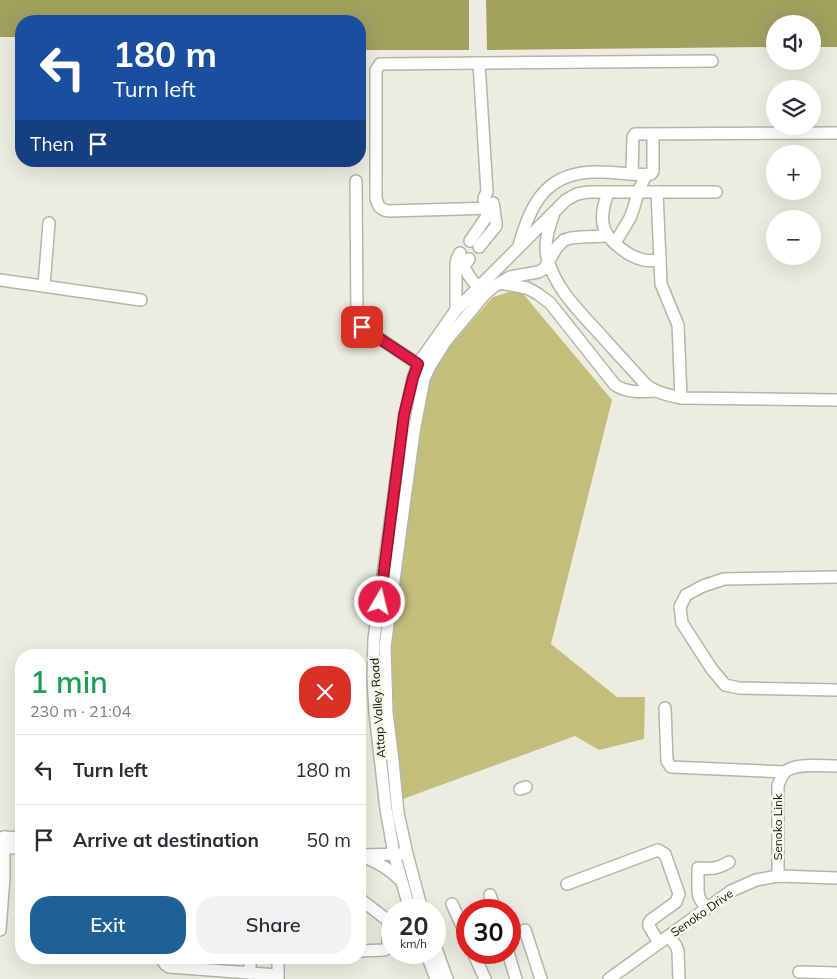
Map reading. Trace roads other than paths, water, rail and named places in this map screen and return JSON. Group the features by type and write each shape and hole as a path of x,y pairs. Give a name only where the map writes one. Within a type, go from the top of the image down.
{"street":[{"path":"490,208 389,211 379,207 376,198 376,70 380,64 712,61"},
{"path":"479,62 487,192 484,198 490,208"},
{"path":"632,174 635,134 837,133"},
{"path":"518,248 524,225 529,215 547,189 557,181 581,172 651,174 653,171 654,134"},
{"path":"612,240 630,218 638,192 646,175"},
{"path":"356,181 357,321 362,327 418,364"},
{"path":"482,291 518,248 566,200 577,194 588,192 716,192"},
{"path":"608,192 602,224 612,240 618,247 634,257 644,260 660,260"},
{"path":"657,192 661,284 679,330 681,398"},
{"path":"474,244 490,208"},
{"path":"555,212 548,229 546,241 547,255 557,282 570,301 647,386 663,394 681,398 837,400"},
{"path":"44,286 49,223"},
{"path":"482,291 510,277 538,272 544,269 557,247 564,240 581,236 612,240"},
{"path":"456,310 456,259 465,256 465,269 482,291"},
{"path":"0,280 141,300"},
{"path":"500,283 527,288 550,303 615,385 621,389 638,392 655,391"},
{"name":"Attap Valley Road","path":"419,899 407,854 392,813 375,714 374,638 404,415 413,378 418,364 456,310 482,291"},
{"name":"Attap Valley Road","path":"406,899 394,854 385,647 414,432 424,379 445,342 482,291"},
{"path":"837,577 724,579 703,586 686,595 680,607 682,622 711,668 725,685 739,688 837,690"},
{"path":"665,708 667,760 671,767 785,772 797,766 837,766"},
{"path":"375,714 387,713"},
{"name":"Senoko Link","path":"778,876 778,785 785,772"},
{"path":"2,843 15,840"},
{"path":"2,843 15,846"},
{"path":"0,930 4,878 2,843"},
{"path":"567,884 658,850 662,851 665,854 679,894 676,902 651,920 649,926 664,940 676,946 678,951 679,979"},
{"path":"366,856 407,854"},
{"path":"366,859 392,872 401,882"},
{"path":"706,909 699,897 698,868 718,868 729,862"},
{"name":"Senoko Drive","path":"609,979 731,891 756,880 778,876 837,878"},
{"path":"366,904 386,919 389,925 388,948 366,951"},
{"path":"452,904 456,913"},
{"path":"525,930 541,979"},
{"path":"165,964 169,967 250,972 278,977 278,964"},
{"path":"250,964 250,972"},
{"path":"430,964 436,979"},
{"path":"442,964 447,979"},
{"path":"478,964 484,979"},
{"path":"512,964 516,979"},
{"path":"799,972 837,973"}]}
